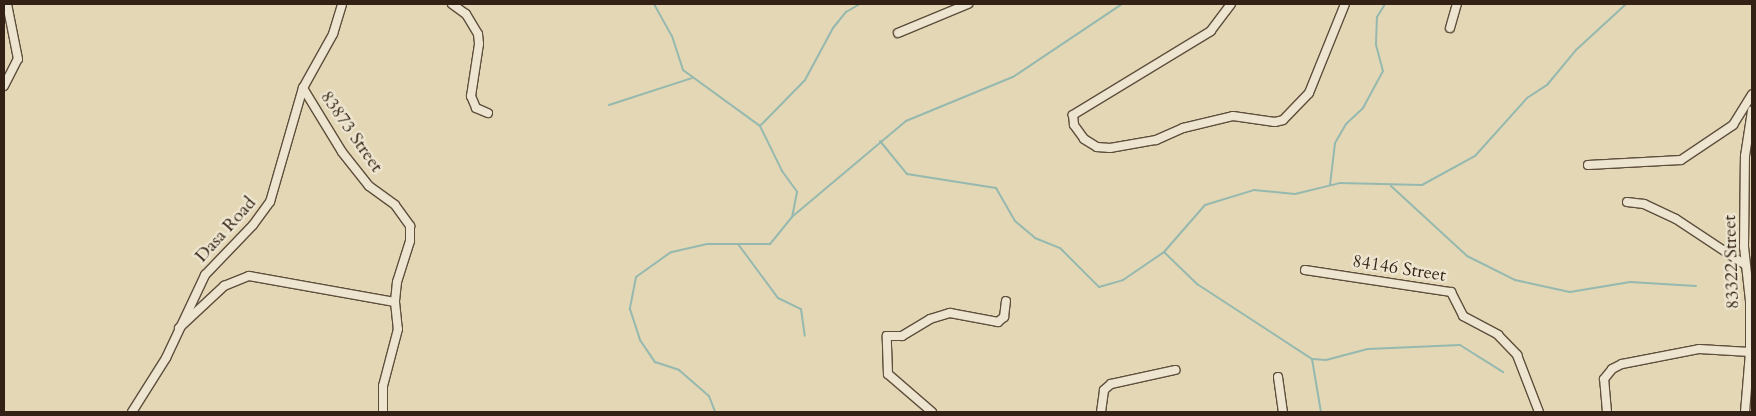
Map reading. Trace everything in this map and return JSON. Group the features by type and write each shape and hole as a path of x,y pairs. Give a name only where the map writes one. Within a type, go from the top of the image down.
{"street":[{"path":"4,86 18,59 7,4"},
{"name":"Dasa Road","path":"132,412 166,358 205,275 253,225 270,202 303,88 335,29 342,4"},
{"path":"452,4 466,14 478,34 480,44 472,96 476,108 488,113"},
{"path":"898,33 968,4"},
{"path":"1232,4 1211,31 1074,115 1074,125 1084,138 1097,147 1110,148 1156,140 1183,128 1232,116 1274,122 1283,120 1309,93 1345,4"},
{"path":"1450,28 1457,4"},
{"name":"83873 Street","path":"303,88 342,152 369,186 395,205 410,226 410,241 397,282 395,302 398,329 383,386 383,412"},
{"path":"1588,165 1682,160 1733,125 1752,94"},
{"name":"83322 Street","path":"1745,412 1750,357 1750,301 1744,264 1745,156 1752,111"},
{"path":"1627,202 1644,204 1670,215 1744,264"},
{"name":"84146 Street","path":"1305,270 1452,292 1461,314 1498,335 1517,355 1539,412"},
{"path":"179,328 224,286 249,276 395,302"},
{"path":"932,412 888,374 887,336 902,336 930,319 950,313 998,322 1004,317 1006,301"},
{"path":"1607,412 1604,380 1612,369 1622,364 1699,349 1750,357"},
{"path":"1101,412 1104,390 1111,384 1175,370"},
{"path":"1278,377 1283,412"}],"waterway":[{"path":"654,4 672,36 683,70 760,126 782,171 797,192 792,217 770,244 707,244 671,252 636,277 630,309 640,340 655,362 679,370 709,396 715,412"},
{"path":"760,126 805,80 833,28 846,12 860,4"},
{"path":"793,216 906,121 1013,77 1122,4"},
{"path":"1330,185 1335,143 1346,124 1363,108 1383,71 1376,44 1377,17 1385,4"},
{"path":"880,141 907,174 996,188 1015,221 1035,238 1060,248 1099,287 1123,280 1164,252 1205,205 1254,190 1295,194 1340,183 1422,185 1475,156 1527,98 1547,85 1576,50 1626,4"},
{"path":"609,105 692,78"},
{"path":"1391,186 1467,256 1515,280 1570,292 1630,282 1696,286"},
{"path":"738,244 778,298 801,309 805,336"},
{"path":"1164,252 1197,284 1312,359 1321,412"},
{"path":"1312,359 1326,360 1368,349 1460,345 1503,372"}]}
